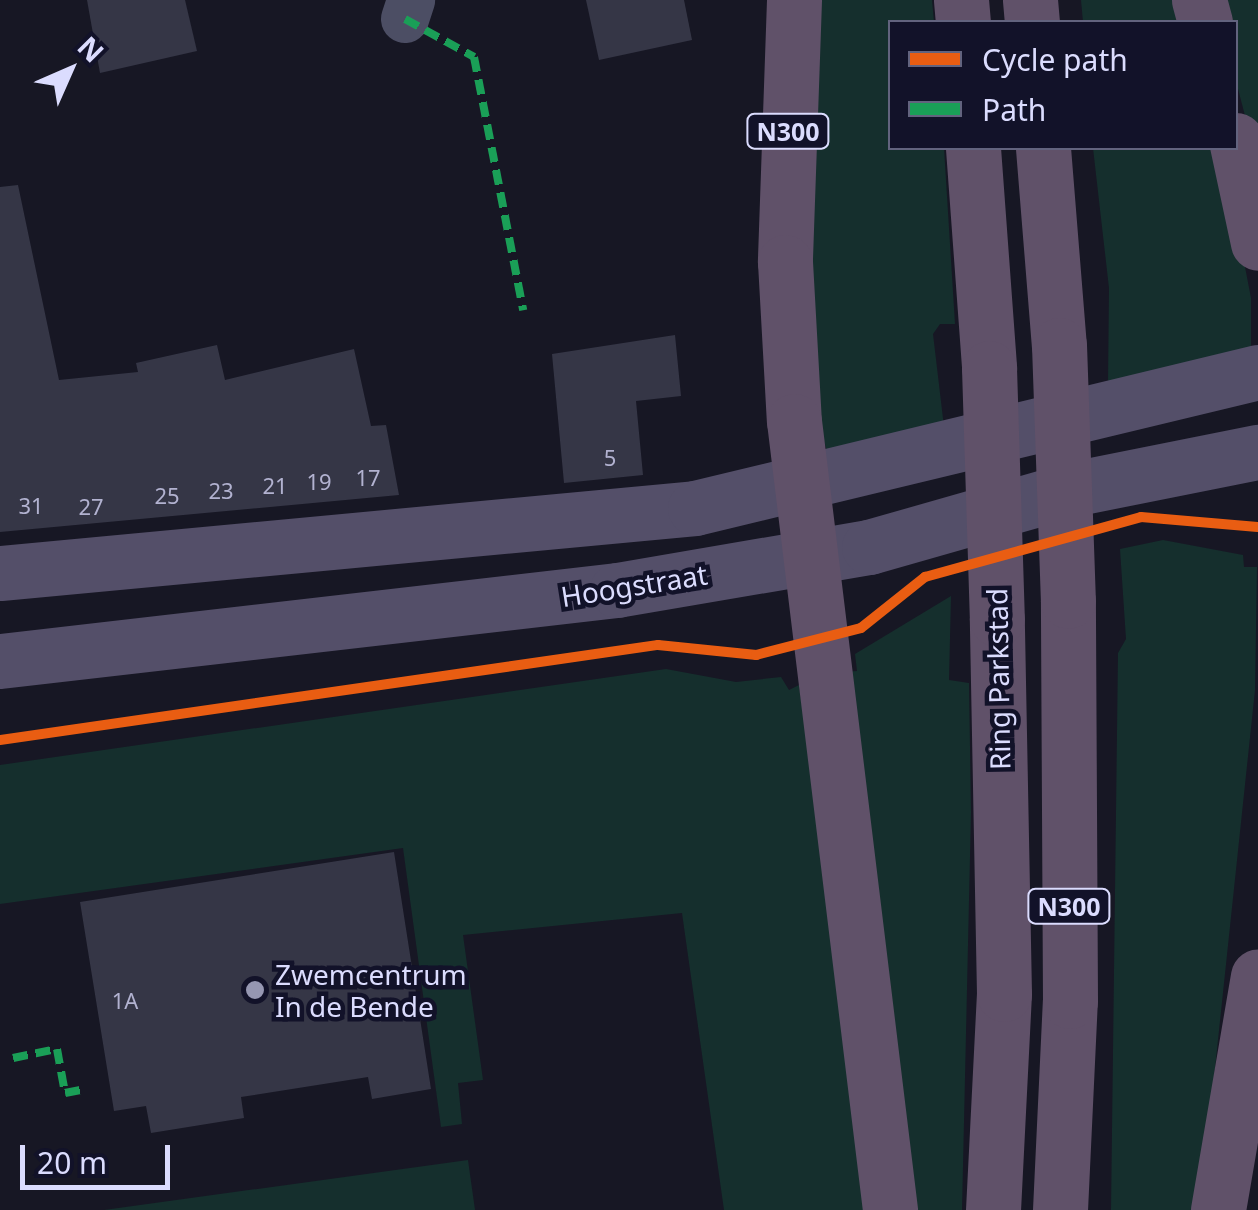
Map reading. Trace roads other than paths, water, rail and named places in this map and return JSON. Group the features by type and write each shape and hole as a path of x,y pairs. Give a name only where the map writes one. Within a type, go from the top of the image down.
{"highway":[{"name":"N300","path":"794,0 785,262 800,483 806,557 838,757 890,1210"},
{"path":"1238,149 1258,243"},
{"name":"Ring Parkstad","path":"973,150 989,368 998,620 1004,994 993,1210"},
{"name":"N300","path":"1043,150 1060,345 1068,601 1070,1001 1060,1210"},
{"path":"1218,1210 1258,976"}],"main road":[{"path":"0,573 215,548 549,526 696,508 1258,372"},
{"name":"Hoogstraat","path":"0,661 617,590 806,557 1159,468 1258,452"}],"place":[{"name":"Zwemcentrum In de Bende","path":"255,990"}]}
